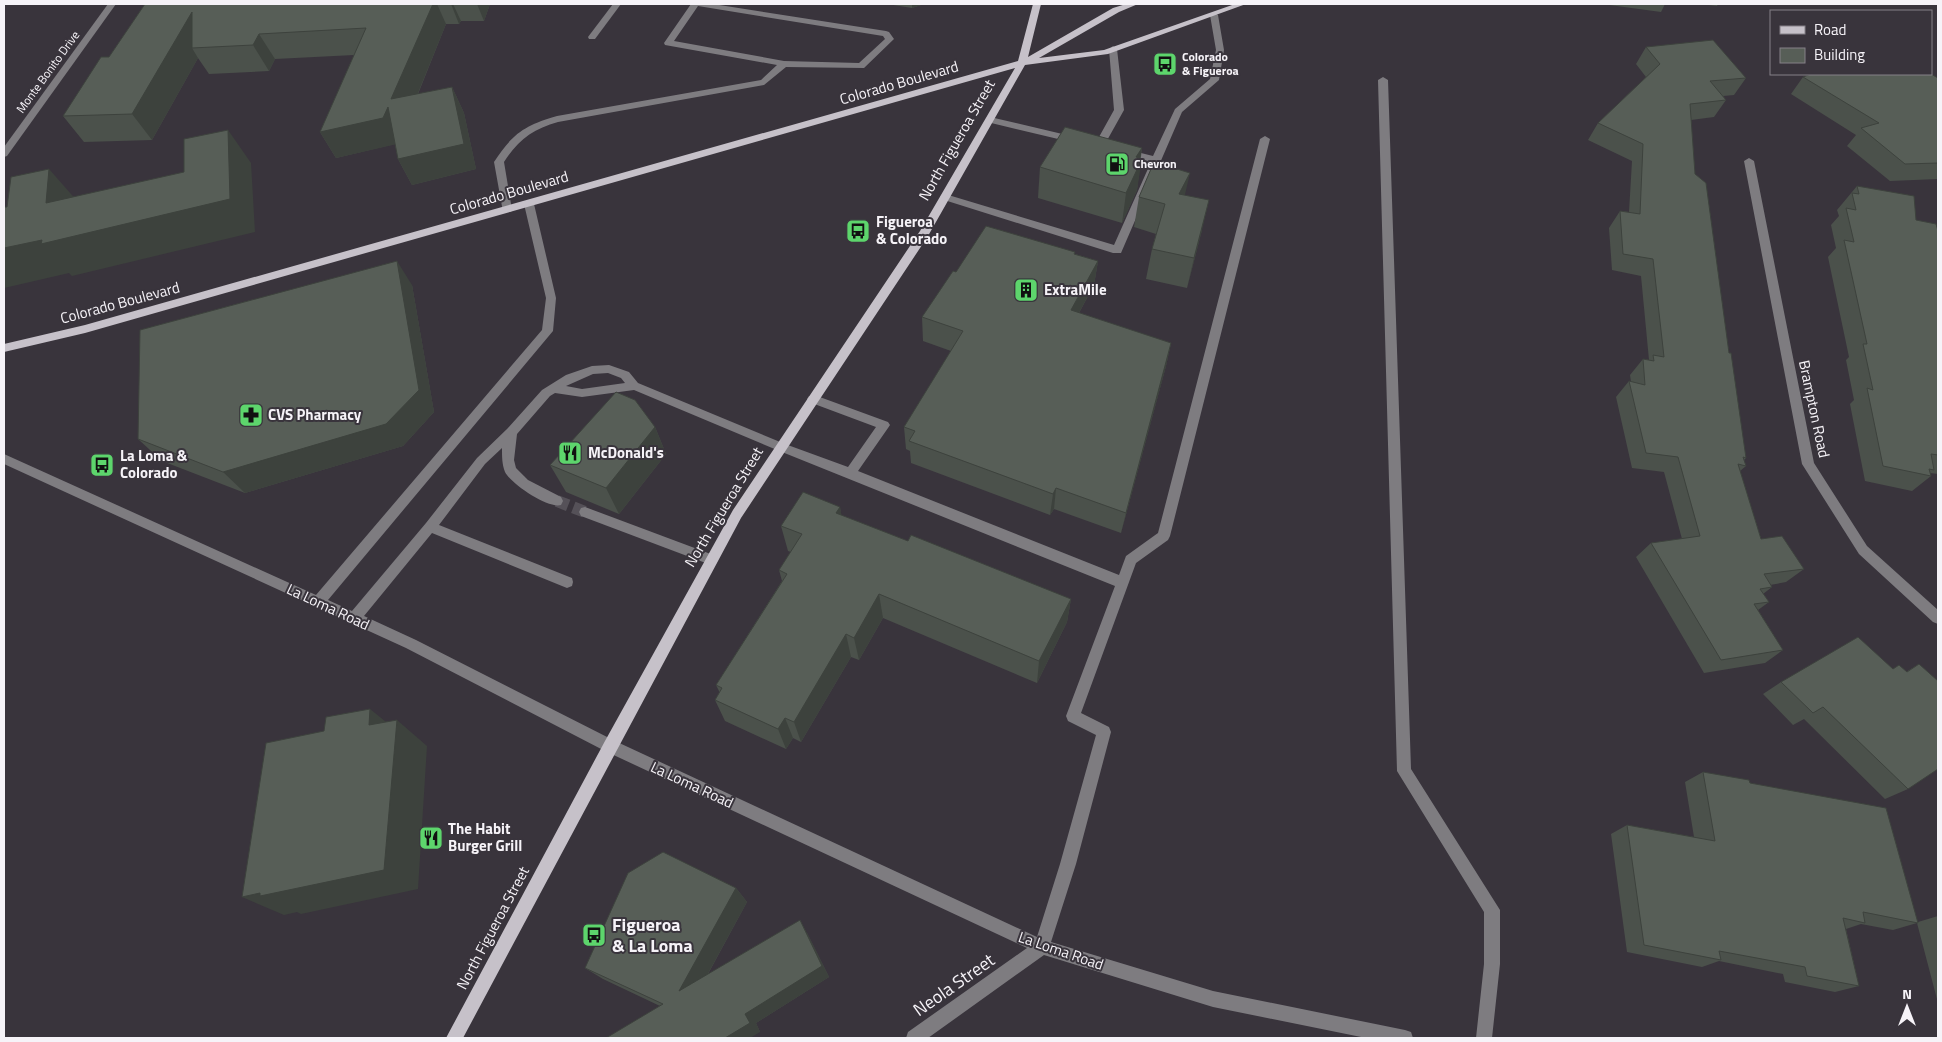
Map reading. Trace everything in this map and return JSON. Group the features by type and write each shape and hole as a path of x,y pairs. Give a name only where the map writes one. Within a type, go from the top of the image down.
{"main road":[{"name":"North Figueroa Street","path":"454,1038 737,514 924,233 990,120 1022,63 1037,4"},
{"name":"Colorado Boulevard","path":"1022,63 1116,10 1134,4"},
{"name":"Colorado Boulevard","path":"4,348 85,329 1022,63 1105,52 1242,4"}],"street":[{"name":"Monte Bonito Drive","path":"4,154 112,4"},
{"path":"592,37 617,4"},
{"path":"695,4 668,43 784,64 861,66 890,39 886,34 699,4"},
{"path":"944,197 1117,250 1178,112 1214,80 1220,50 1214,15"},
{"path":"1090,144 1119,110 1113,49"},
{"path":"507,210 499,162 512,141 532,126 557,119 764,82 784,64"},
{"path":"1383,80 1404,770 1492,910 1492,964 1484,1038"},
{"path":"990,120 1157,160"},
{"path":"1042,947 1068,864 1104,732 1073,716 1131,560 1164,536 1266,138"},
{"name":"Brampton Road","path":"1749,160 1808,464 1863,550 1938,618"},
{"path":"318,602 547,331 551,298 529,204"},
{"path":"353,619 430,527 481,460 511,432 546,393 570,378 592,370 609,369 625,375 634,386"},
{"path":"553,388 582,393 634,386 781,447 1123,583"},
{"path":"813,399 884,425 850,474"},
{"path":"511,432 507,448 508,465 516,480 557,501"},
{"name":"La Loma Road","path":"4,458 411,644 610,746 1042,947 1213,999 1405,1038"},
{"path":"585,512 711,560"},
{"path":"430,527 567,582"},
{"name":"Neola Street","path":"914,1038 1042,947"}],"building":[{"path":"145,4 433,4 391,99 452,87 464,144 398,159 388,107 383,118 320,132 366,28 259,34 253,45 192,48 192,12 132,114 63,116 101,57 109,57"},
{"path":"1713,40 1746,78 1710,81 1726,100 1690,104 1695,174 1706,183 1729,353 1731,353 1746,458 1743,457 1746,466 1738,464 1761,539 1782,536 1804,569 1764,574 1772,587 1760,589 1769,602 1754,604 1783,650 1721,660 1651,543 1700,536 1678,457 1646,453 1629,381 1645,385 1643,359 1654,361 1653,355 1664,357 1653,259 1623,254 1620,211 1640,214 1643,144 1598,123 1660,64 1646,47"},
{"path":"1808,75 1932,75 1938,78 1938,163 1905,164 1861,128 1879,123 1803,77"},
{"path":"1065,127 1142,148 1136,157 1142,159 1126,193 1040,167"},
{"path":"228,130 230,199 41,244 42,240 4,248 4,207 7,207 11,177 49,169 46,203 184,172 184,139"},
{"path":"1154,162 1190,173 1179,194 1209,200 1194,258 1152,249 1165,204 1139,197"},
{"path":"1857,186 1914,196 1916,220 1936,224 1938,231 1938,455 1931,454 1934,470 1929,469 1931,476 1883,466 1867,388 1873,390 1863,344 1867,344 1844,240 1854,242 1846,208 1856,210 1852,193 1859,194"},
{"path":"986,226 1075,252 1074,254 1098,261 1071,310 1171,343 1126,513 1056,488 1053,494 909,441 915,431 904,427 963,331 922,317 953,271 956,272"},
{"name":"CVS Pharmacy","path":"397,261 419,390 386,424 223,472 138,439 140,330"},
{"path":"616,392 635,400 655,427 606,488 550,465"},
{"path":"803,492 840,507 836,513 908,541 911,535 1071,599 1039,661 879,594 854,638 846,634 794,722 785,718 778,729 715,700 722,688 716,685 787,574 779,570 802,534 781,526"},
{"path":"1858,637 1893,669 1899,665 1907,672 1919,664 1938,681 1938,769 1908,789 1823,707 1813,713 1781,682"},
{"path":"370,709 369,725 397,720 384,870 260,896 260,893 242,897 266,743 324,731 326,717"},
{"path":"1703,772 1749,780 1750,783 1886,808 1918,923 1863,912 1865,923 1843,918 1859,986 1807,976 1805,967 1719,951 1721,960 1644,945 1627,825 1715,841"},
{"path":"663,852 736,888 679,991 800,920 822,966 745,1014 750,1023 725,1038 606,1038 663,1004 585,968 628,873"}],"tunnel":[{"path":"557,501 585,512"}],"place":[{"name":"Colorado & Figueroa","path":"1165,64"},
{"name":"Chevron","path":"1117,164"},
{"name":"Figueroa & Colorado","path":"858,231"},
{"name":"ExtraMile","path":"1026,290"},
{"name":"CVS Pharmacy","path":"251,415"},
{"name":"McDonald's","path":"570,453"},
{"name":"La Loma & Colorado","path":"102,465"},
{"name":"The Habit Burger Grill","path":"431,838"},
{"name":"Figueroa & La Loma","path":"594,935"}]}
